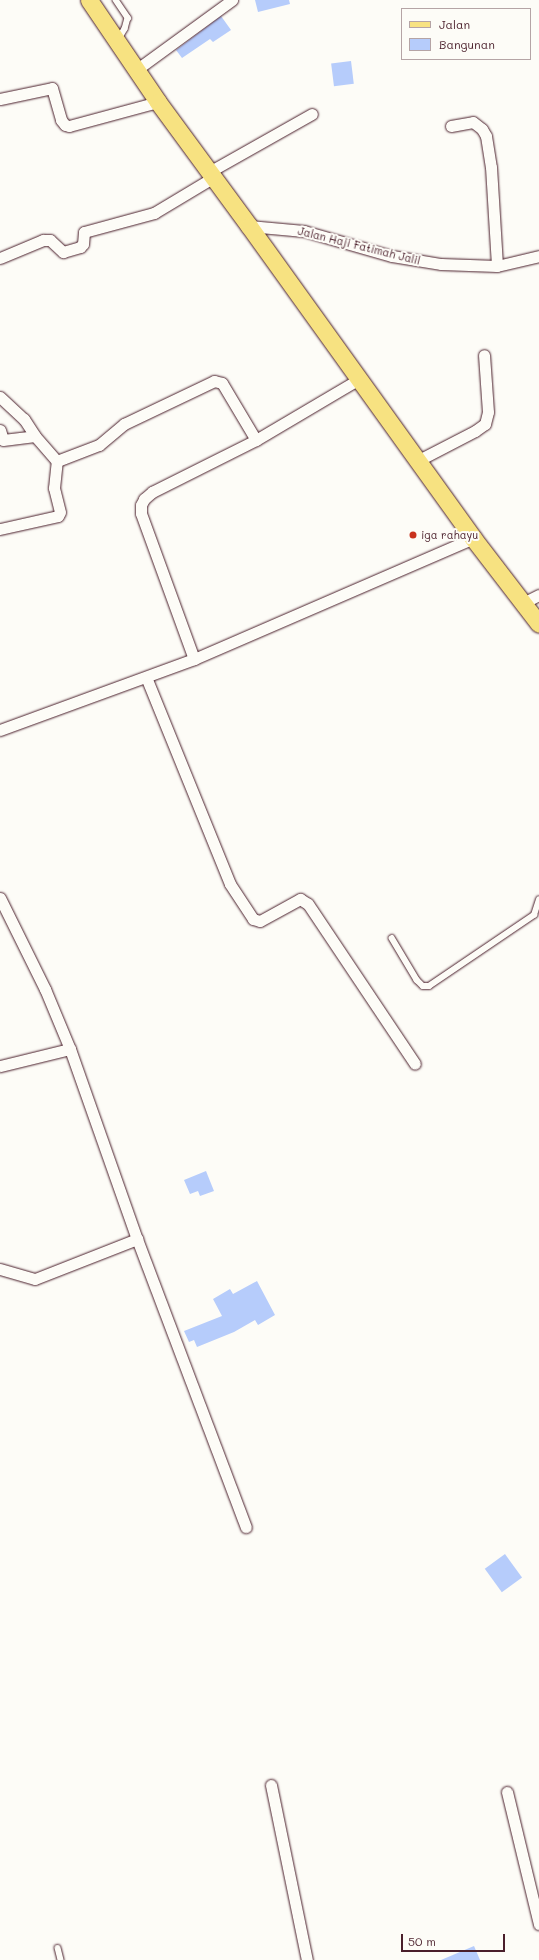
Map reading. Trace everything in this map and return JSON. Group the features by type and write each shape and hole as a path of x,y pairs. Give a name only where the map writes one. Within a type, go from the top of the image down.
{"main road":[{"path":"89,0 158,102 473,538 539,624"}],"street":[{"path":"136,70 232,0"},
{"path":"0,99 52,88 60,120 68,126 158,102"},
{"path":"0,258 42,240 50,240 63,252 80,247 84,244 84,232 154,213 211,174 312,114"},
{"path":"451,126 473,122 482,129 486,136 491,168 497,266"},
{"name":"Jalan Haji Fatimah Jalil","path":"249,226 304,231 392,256 441,264 497,266 516,263 539,256"},
{"path":"418,461 475,431 485,424 488,412 484,355"},
{"path":"57,461 99,445 124,424 216,380 222,383 256,440"},
{"path":"194,659 141,513 141,505 144,499 152,492 256,440 359,380"},
{"path":"0,396 18,412 57,461 54,488 60,512 58,516 0,530"},
{"path":"0,430 3,440 36,436"},
{"path":"0,730 194,659 473,538"},
{"path":"523,603 539,595"},
{"path":"146,677 230,884 253,919 260,921 300,899 308,904 415,1064"},
{"path":"0,898 45,989 70,1050 137,1239 246,1528"},
{"path":"0,1066 70,1050"},
{"path":"0,1269 35,1279 137,1239"},
{"path":"271,1785 307,1960"},
{"path":"507,1792 539,1924"}],"lane":[{"path":"116,0 128,18 125,29 117,42"},
{"path":"392,938 417,980 423,986 429,986 534,914 539,900"},
{"path":"58,1948 61,1960"}],"building":[{"path":"255,0 289,0 290,4 258,12"},
{"path":"221,16 231,30 213,42 210,39 182,58 176,50"},
{"path":"351,61 354,84 334,86 331,63"},
{"path":"206,1171 214,1191 200,1196 198,1191 190,1194 184,1180"},
{"path":"257,1281 275,1315 258,1325 255,1320 234,1332 197,1347 194,1340 189,1342 184,1331 222,1316 213,1299 230,1289 233,1294"},
{"path":"505,1554 522,1577 502,1592 485,1569"},
{"path":"474,1946 480,1960 441,1960"}],"place":[{"name":"iga rahayu","path":"413,535"}]}
